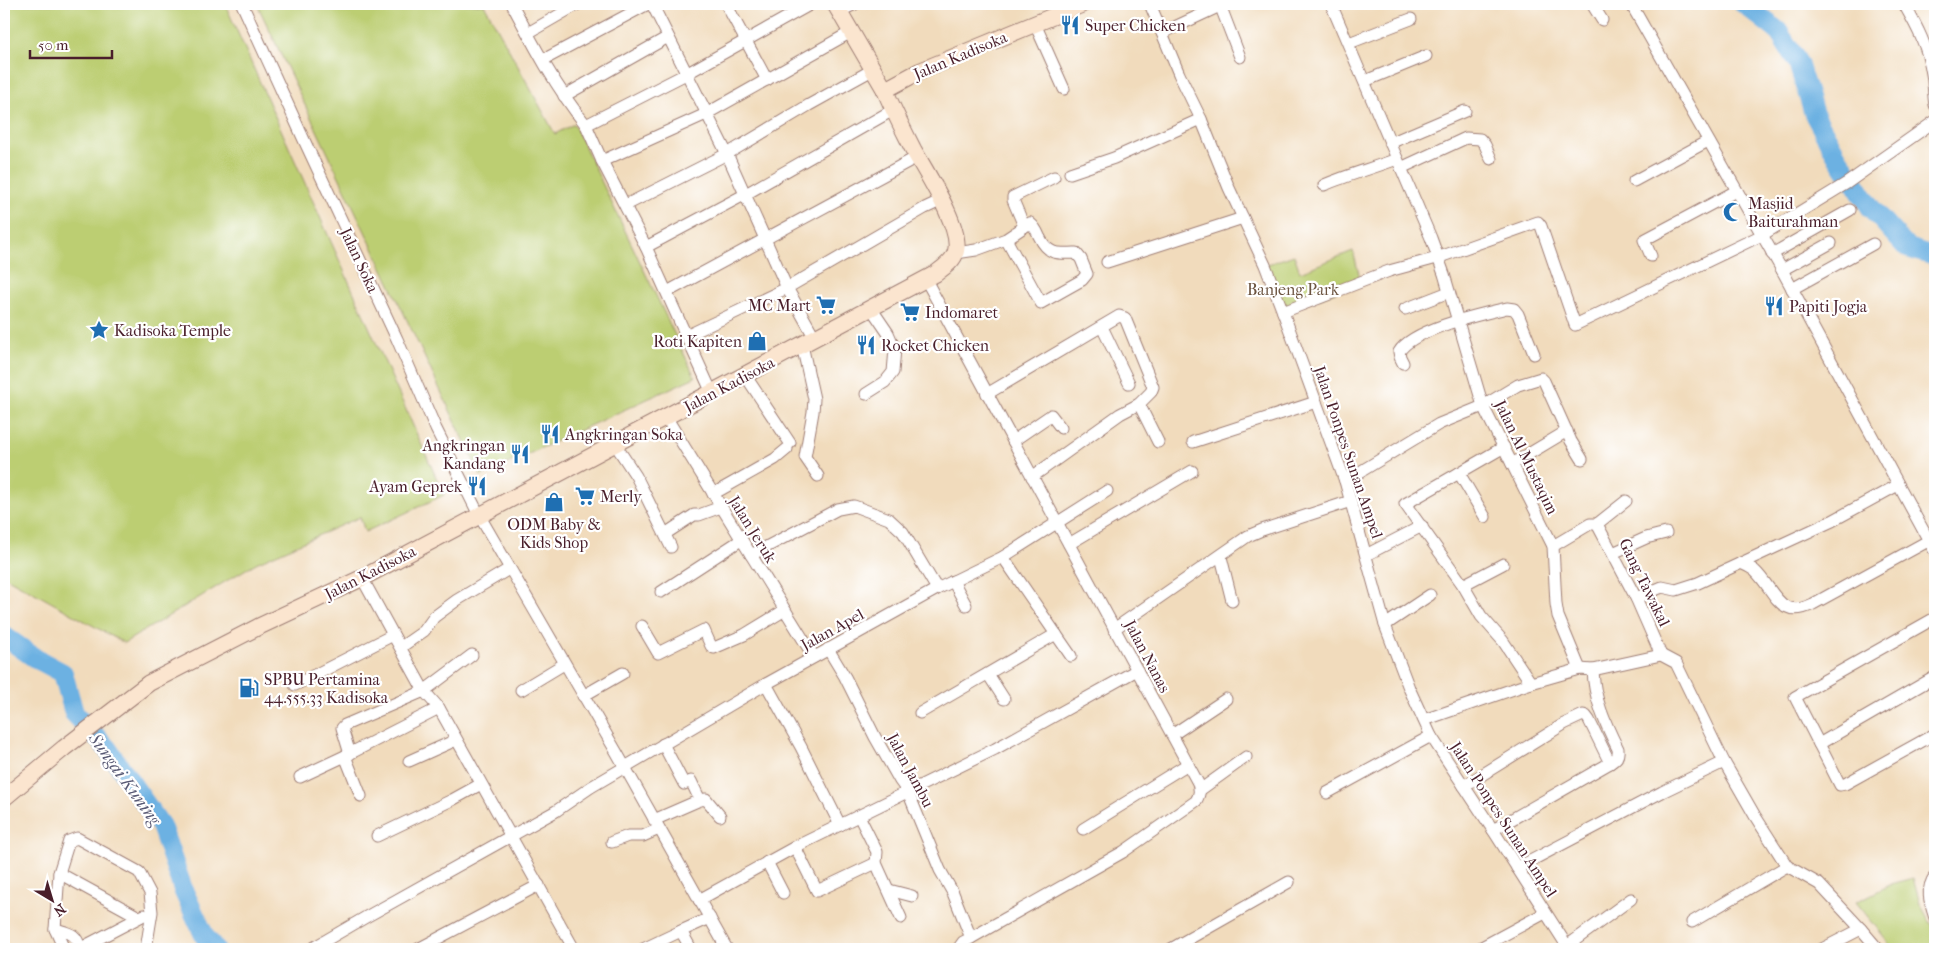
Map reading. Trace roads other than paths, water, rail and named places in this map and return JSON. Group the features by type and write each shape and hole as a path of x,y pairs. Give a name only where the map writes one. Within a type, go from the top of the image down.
{"street":[{"name":"Jalan Soka","path":"242,4 397,339 436,428 479,515 625,767 727,949"},
{"path":"512,4 564,96 586,125 602,162 626,205 646,247 712,393"},
{"path":"528,33 578,4"},
{"path":"542,60 650,4 727,154 809,342 814,399 805,457 818,476"},
{"path":"726,4 767,80"},
{"path":"586,125 746,42 811,4"},
{"path":"855,4 838,8 886,90 893,110 942,200 955,234 957,242 956,253 976,250 1006,239 1029,223 1034,226 1044,247 1051,252 1076,253 1081,259 1087,274 1082,280 1041,303 1006,239"},
{"name":"Jalan Kadisoka","path":"886,90 920,71 1083,4"},
{"name":"Jalan Ponpes Sunan Ampel","path":"1150,4 1179,74 1201,119 1265,265 1283,312 1345,481 1385,625 1409,688 1431,736 1568,947"},
{"name":"Jalan Al Mustaqim","path":"1331,4 1431,238 1458,320 1482,406 1553,546 1558,616 1580,669"},
{"path":"1592,4 1602,20"},
{"path":"1631,4 1782,270 1935,552"},
{"path":"1904,4 1922,36 1928,52 1935,105"},
{"path":"1162,32 1222,5 1240,57"},
{"path":"1349,43 1411,19"},
{"path":"1035,24 1064,90"},
{"path":"602,162 706,114 852,32"},
{"path":"564,96 668,37"},
{"path":"1365,81 1426,56"},
{"path":"626,205 727,154 874,69"},
{"path":"646,247 744,195 893,110"},
{"path":"1390,143 1465,111"},
{"path":"1070,173 1114,158 1201,119"},
{"path":"1283,312 1389,271 1437,258 1539,222 1575,325 1762,235 1847,183 1935,121"},
{"path":"1324,185 1353,173 1399,164 1466,138 1480,139 1491,159"},
{"path":"1634,181 1708,141"},
{"path":"667,292 917,157"},
{"path":"1024,226 1013,200 1014,197 1054,177"},
{"path":"1651,256 1644,240 1736,190"},
{"path":"686,336 787,288 942,200"},
{"path":"1772,254 1850,210"},
{"path":"1107,262 1243,218"},
{"path":"1782,270 1831,243"},
{"path":"1792,289 1873,244"},
{"name":"Jalan Kadisoka","path":"4,798 64,748 149,683 258,626 362,578 926,280 949,262 956,253"},
{"name":"Jalan Nanas","path":"926,280 1188,764 1200,790"},
{"path":"1405,309 1449,292"},
{"path":"866,394 884,382 893,372 895,350 888,333 871,308"},
{"path":"1403,363 1399,352 1408,341 1458,320 1507,308 1514,309 1518,314 1534,354"},
{"path":"987,394 1120,316 1125,318 1153,387 1151,392 1138,404 1120,414 1032,477"},
{"path":"1102,327 1129,383"},
{"path":"713,494 775,459 789,446 745,375"},
{"path":"1345,481 1440,424 1482,406 1518,385 1541,378 1582,459"},
{"path":"1193,442 1316,402"},
{"path":"1138,404 1158,442"},
{"path":"1013,441 1051,415 1061,428"},
{"name":"Jalan Jeruk","path":"666,417 814,657"},
{"path":"1512,464 1567,431"},
{"path":"616,444 636,476 671,547"},
{"path":"1504,447 1405,504 1463,585 1481,616 1503,641 1531,683"},
{"path":"1069,544 1192,471"},
{"path":"1459,473 1485,516"},
{"path":"1636,598 1662,587 1676,590 1698,583 1854,510 1898,485"},
{"name":"Jalan Apel","path":"311,949 556,811 663,744 766,684 937,589 1003,557 1107,491"},
{"path":"1114,629 1221,557 1248,536 1351,501"},
{"path":"1553,546 1590,524 1598,524 1626,501"},
{"path":"751,556 838,509 854,506 889,519 903,532 937,589"},
{"path":"664,534 694,515 720,507"},
{"name":"Gang Tawakal","path":"1598,524 1636,598 1661,655"},
{"path":"1366,555 1422,526"},
{"path":"1613,553 1646,538 1666,532"},
{"path":"661,592 741,540"},
{"path":"1741,563 1753,569 1785,607 1794,610 1813,604 1928,541"},
{"path":"1003,557 1071,656"},
{"path":"1221,557 1232,601"},
{"path":"1463,585 1503,564"},
{"path":"401,647 424,631 434,617 457,600 509,569"},
{"path":"362,578 424,690 439,708 574,949"},
{"path":"953,581 966,606"},
{"path":"1385,625 1430,595"},
{"path":"642,626 658,654 704,630 711,646 714,648 744,635 785,610"},
{"path":"1935,618 1795,697 1840,785 1935,734"},
{"path":"920,713 1056,634"},
{"path":"295,685 393,636"},
{"name":"Jalan Jambu","path":"828,650 845,676 875,737 908,792 940,870 953,894 971,938"},
{"path":"361,796 343,733 342,728 345,724 424,690 472,655"},
{"path":"1424,720 1531,683 1580,669 1593,670 1661,655 1676,663 1724,762 1786,866 1819,884 1878,949"},
{"path":"520,690 564,664"},
{"path":"699,900 795,846 995,749 1137,670"},
{"path":"1493,830 1616,759 1619,754 1618,749 1600,709 1595,692 1593,670"},
{"path":"583,696 623,673"},
{"path":"988,674 1004,699"},
{"path":"1819,744 1935,677"},
{"path":"766,684 806,756 840,825"},
{"path":"1172,735 1226,699"},
{"path":"300,777 348,755 439,708"},
{"path":"1464,786 1564,724 1583,715 1589,720 1610,763"},
{"path":"1327,793 1431,736"},
{"path":"409,761 456,740"},
{"path":"663,744 684,784 691,781 700,800"},
{"path":"958,949 963,942 1123,852 1196,801 1200,795 1200,790 1246,757"},
{"path":"1517,868 1662,792 1724,762"},
{"path":"1083,829 1188,764"},
{"path":"377,836 439,807 481,784"},
{"path":"612,842 628,836 643,836 657,824 700,800 706,799 720,816"},
{"path":"858,816 877,852 876,863 901,918"},
{"path":"64,949 55,929 59,873 69,842 74,838 139,872 150,893 152,912 146,949"},
{"path":"795,846 818,891 876,863"},
{"path":"767,862 783,892"},
{"path":"1692,922 1786,866"},
{"path":"59,873 139,917"},
{"path":"1935,876 1930,883 1929,892 1935,918"},
{"path":"1171,949 1288,882"},
{"path":"418,949 539,885"},
{"path":"889,890 912,896"},
{"path":"1568,947 1631,899"},
{"path":"55,929 77,937 80,949 152,912"},
{"path":"1478,949 1545,913"},
{"path":"644,949 710,918"},
{"path":"1822,949 1861,929"},
{"path":"682,931 691,949"}],"waterway":[{"path":"1744,4 1778,31 1798,63 1814,114 1837,156 1871,208 1907,248 1935,256"},
{"name":"Sungai Kuning","path":"4,636 35,658 63,673 74,713 107,748 161,826 184,892 205,937 215,949"}],"place":[{"name":"Super Chicken","path":"1070,25"},
{"name":"Masjid Baiturahman","path":"1733,212"},
{"name":"MC Mart","path":"826,305"},
{"name":"Papiti Jogja","path":"1774,306"},
{"name":"Indomaret","path":"910,312"},
{"name":"Kadisoka Temple","path":"99,330"},
{"name":"Roti Kapiten","path":"757,341"},
{"name":"Rocket Chicken","path":"866,345"},
{"name":"Angkringan Soka","path":"550,434"},
{"name":"Angkringan Kandang","path":"520,454"},
{"name":"Ayam Geprek","path":"477,486"},
{"name":"Merly","path":"585,496"},
{"name":"ODM Baby & Kids Shop","path":"554,502"},
{"name":"SPBU Pertamina 44.555.33 Kadisoka","path":"249,688"}],"park label":[{"name":"Banjeng Park","path":"1293,289"}]}
